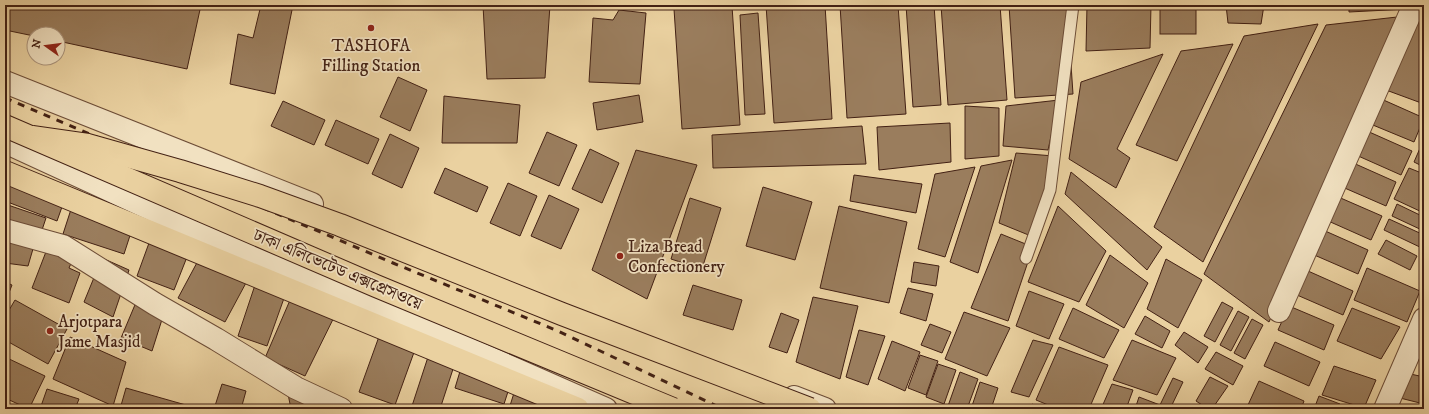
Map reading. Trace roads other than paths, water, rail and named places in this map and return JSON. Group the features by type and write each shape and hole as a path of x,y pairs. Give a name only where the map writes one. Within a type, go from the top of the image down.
{"highway":[{"name":"ঢাকা এলিভেটেড এক্সপ্রেসওয়ে","path":"5,126 376,286 673,409"},
{"path":"32,137 88,145 180,171 260,196 340,225 569,316 810,409"},
{"path":"5,172 578,409"}],"street":[{"path":"1279,311 1414,5"},
{"path":"5,82 825,409"},
{"path":"5,142 231,246 310,278 606,409"},
{"path":"5,230 63,246 155,304 296,388 341,409"},
{"path":"1385,409 1424,319"}],"lane":[{"path":"1026,258 1050,190 1073,5"}],"tram line":[{"path":"5,126 383,287 548,355 663,409"}],"railway":[{"path":"5,98 393,263 558,331 723,409"}],"place":[{"name":"TASHOFA Filling Station","path":"371,28"},
{"name":"Liza Bread Confectionery","path":"620,256"},
{"name":"Arjotpara Jame Masjid","path":"50,331"}]}
